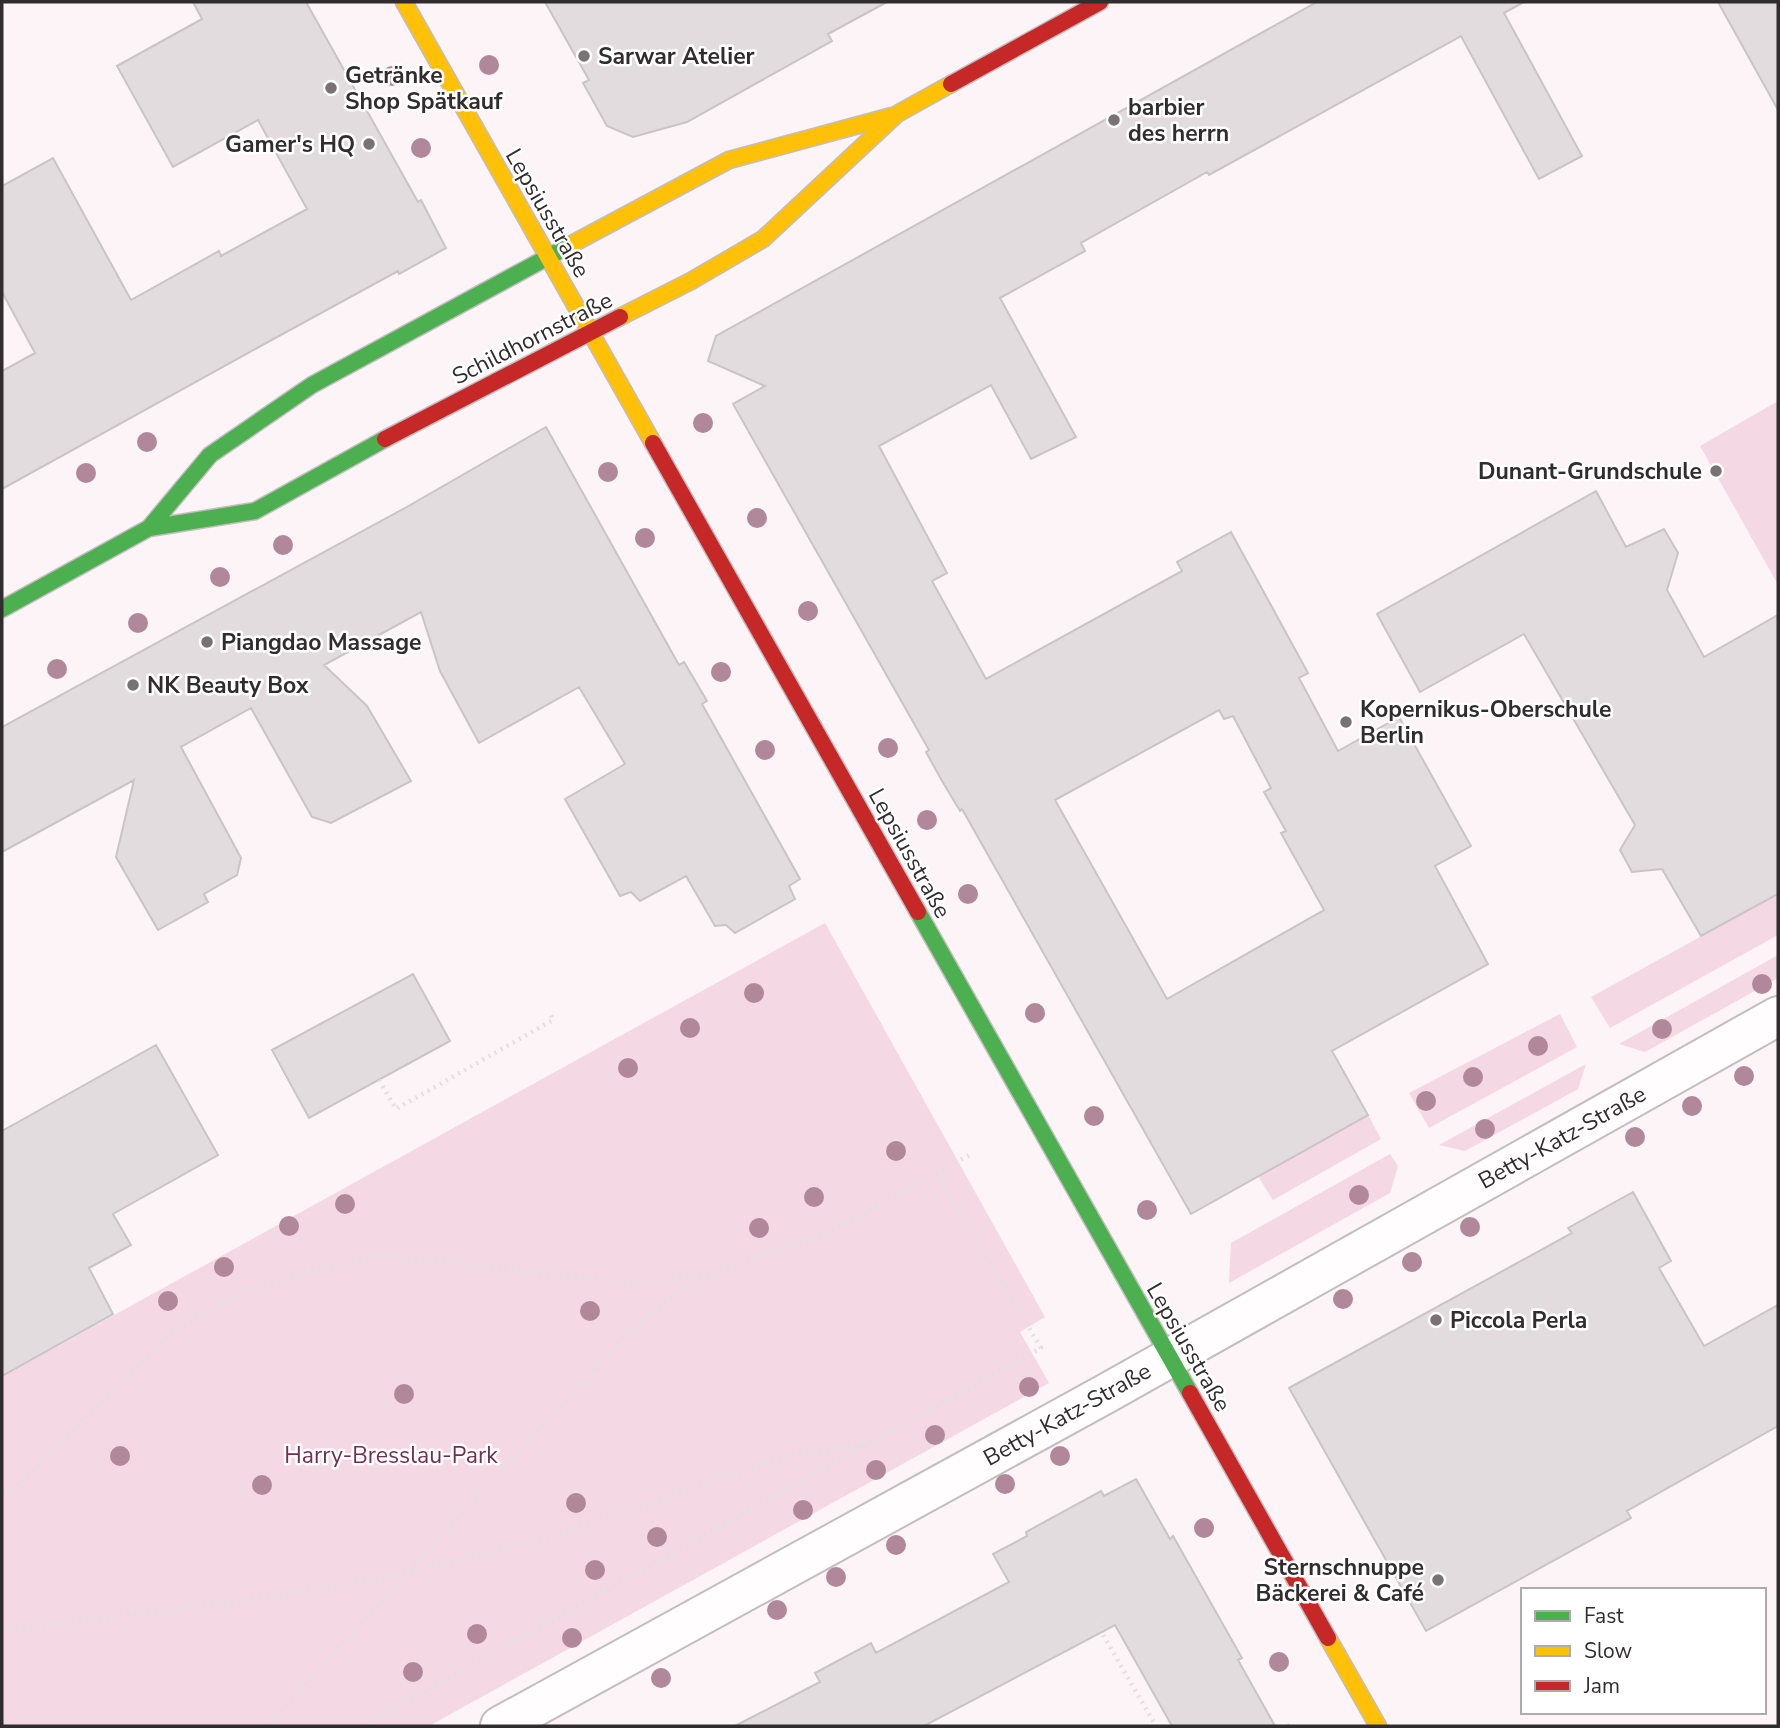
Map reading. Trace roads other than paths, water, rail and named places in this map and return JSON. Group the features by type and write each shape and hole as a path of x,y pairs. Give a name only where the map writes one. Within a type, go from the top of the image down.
{"main road":[{"name":"Lepsiusstraße","path":"404,2 1378,1726"},
{"name":"Schildhornstraße","path":"149,528 210,455 312,385 729,160 897,114 1100,2"},
{"name":"Schildhornstraße","path":"2,609 149,528 255,511 405,428 691,281 763,239 897,114"}],"street":[{"name":"Betty-Katz-Straße","path":"500,1726 1170,1358 1778,1016"}],"place":[{"name":"Sarwar Atelier","path":"584,56"},
{"name":"Getränke Shop Spätkauf","path":"331,88"},
{"name":"barbier des herrn","path":"1114,120"},
{"name":"Gamer's HQ","path":"369,144"},
{"name":"Dunant-Grundschule","path":"1716,471"},
{"name":"Piangdao Massage","path":"207,642"},
{"name":"NK Beauty Box","path":"133,685"},
{"name":"Kopernikus-Oberschule Berlin","path":"1346,722"},
{"name":"Piccola Perla","path":"1436,1320"},
{"name":"Sternschnuppe Bäckerei & Café","path":"1438,1580"}],"park label":[{"name":"Harry-Bresslau-Park","path":"391,1455"}]}
